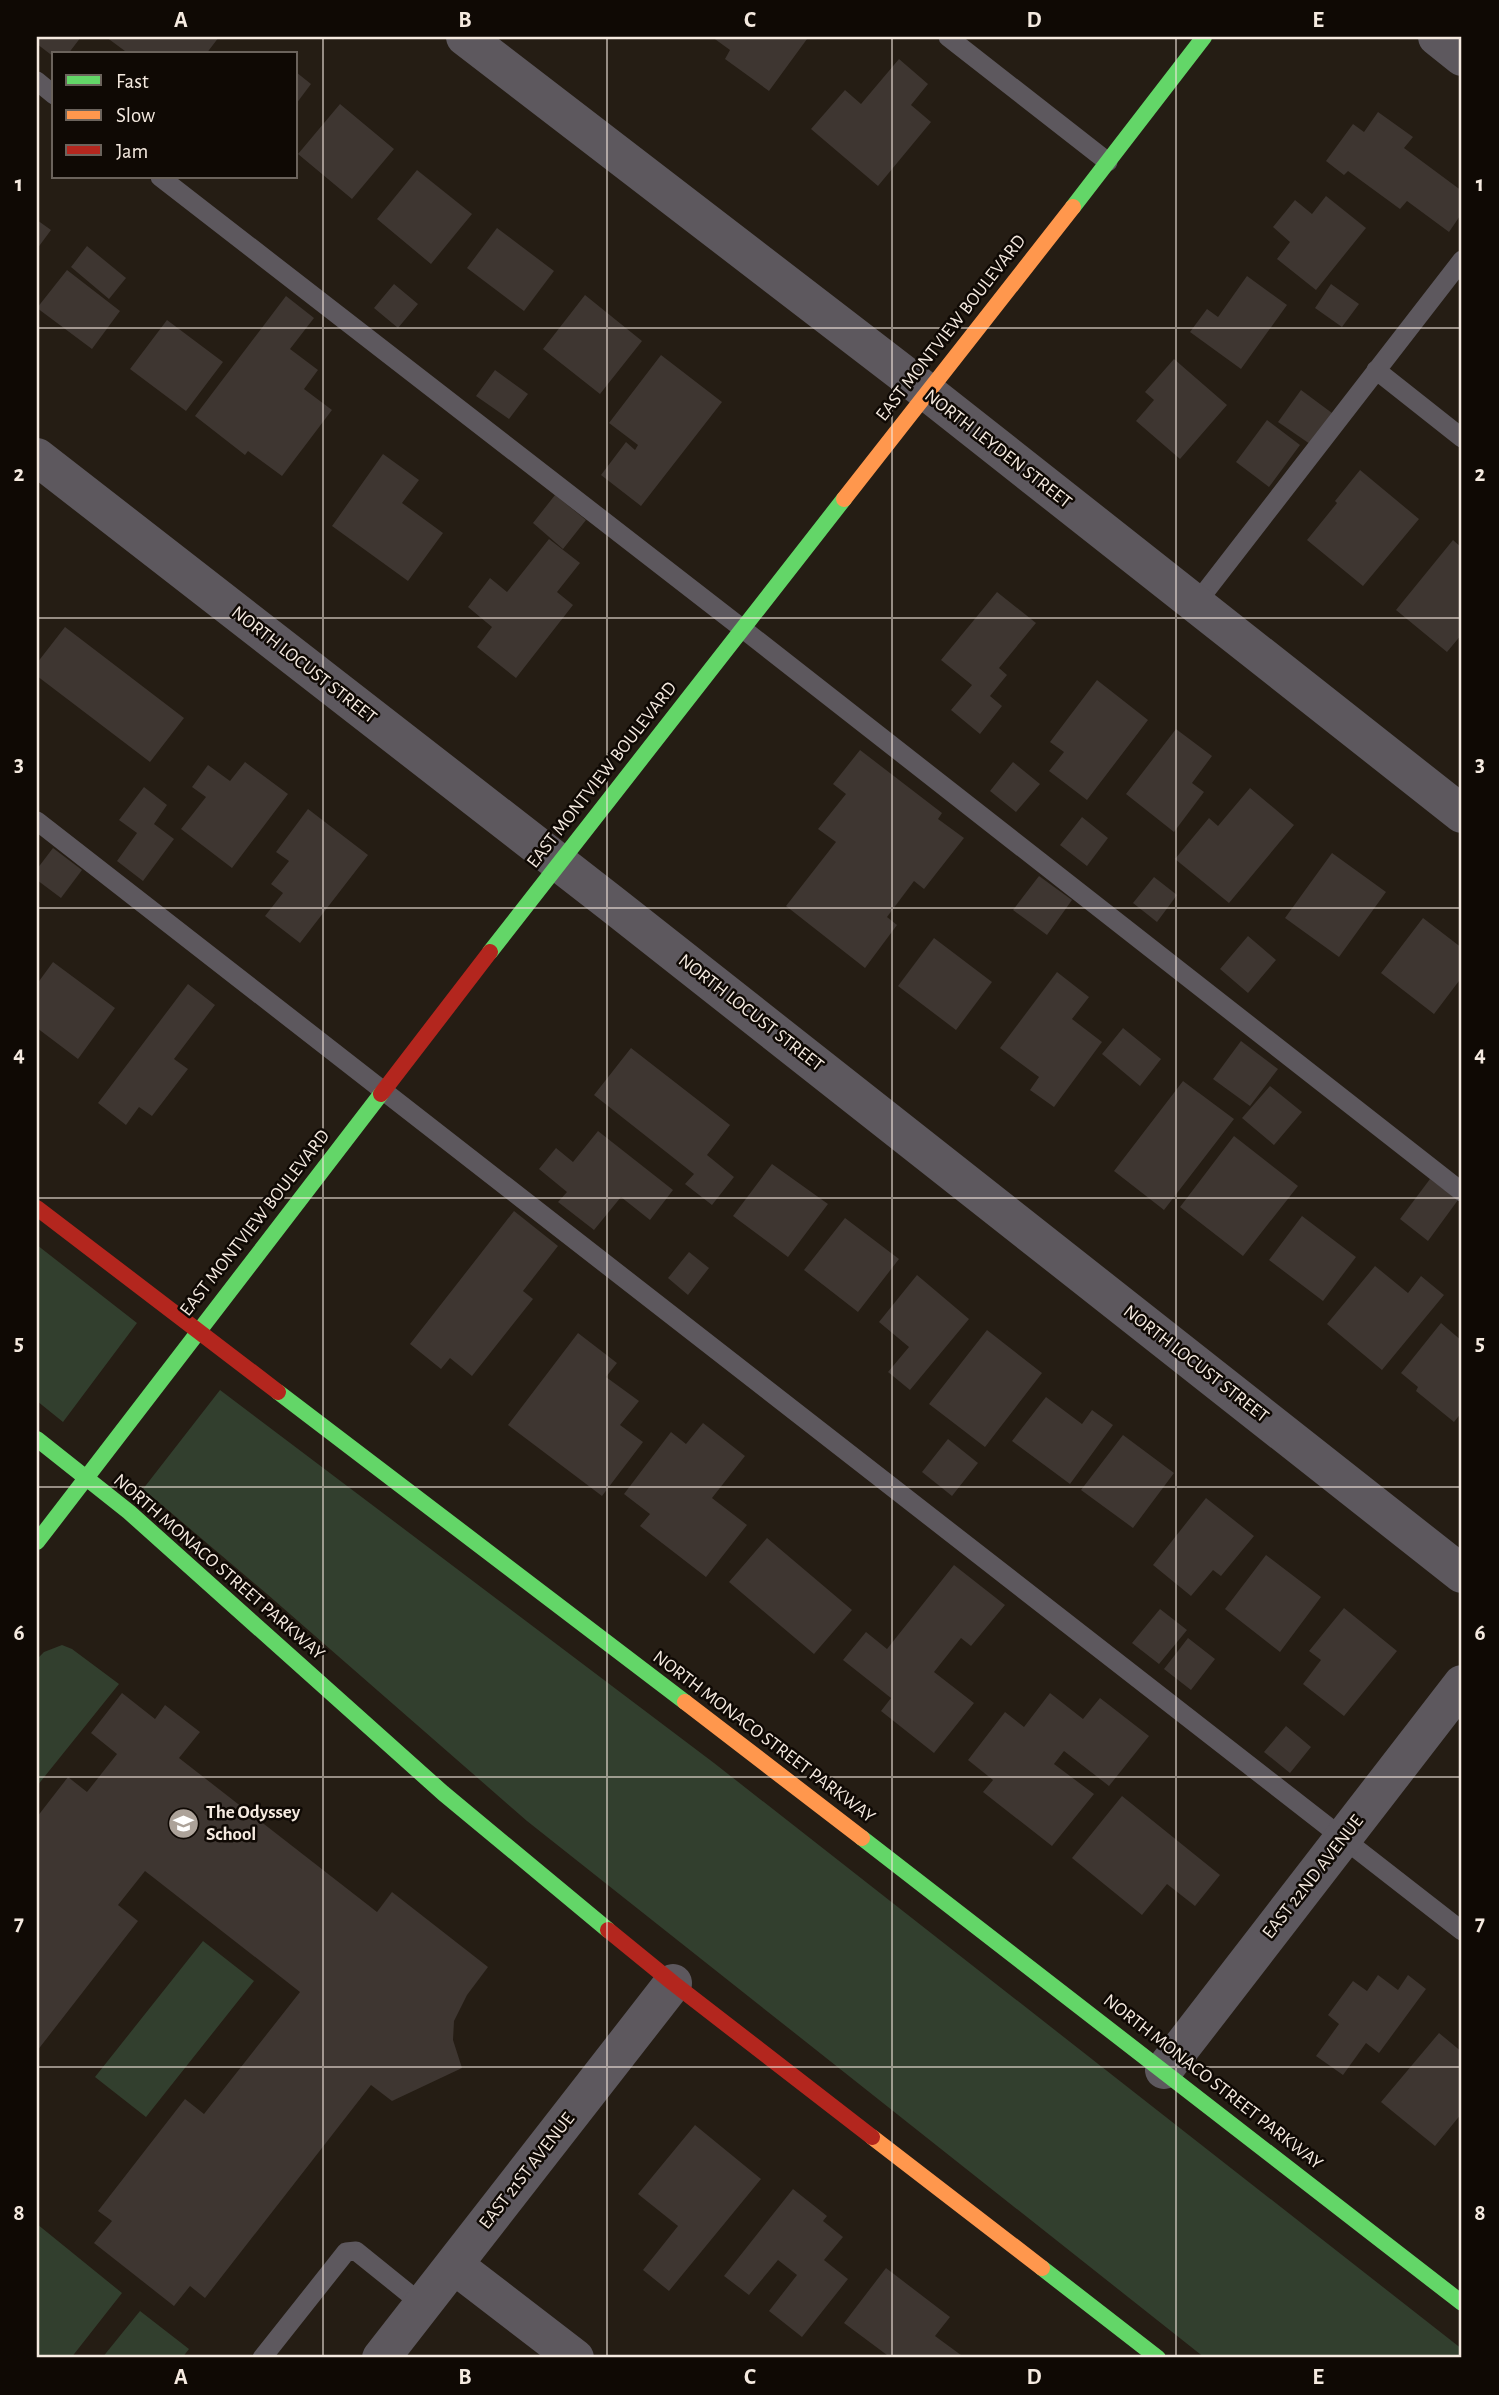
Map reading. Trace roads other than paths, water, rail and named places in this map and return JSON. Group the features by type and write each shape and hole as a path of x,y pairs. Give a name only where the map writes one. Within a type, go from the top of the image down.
{"main road":[{"name":"EAST MONTVIEW BOULEVARD","path":"37,1542 559,863 1204,37"},
{"name":"NORTH MONACO STREET PARKWAY","path":"37,1208 1164,2070 1462,2303"},
{"name":"NORTH MONACO STREET PARKWAY","path":"37,1439 129,1512 443,1793 673,1983 1158,2358"}],"street":[{"name":"NORTH LEYDEN STREET","path":"465,37 926,392 1462,814"},
{"path":"1437,37 1462,57"},
{"name":"NORTH LOCUST STREET","path":"37,457 559,863 1462,1574"},
{"name":"EAST 22ND AVENUE","path":"1164,2070 1462,1684"},
{"name":"EAST 21ST AVENUE","path":"381,2358 673,1983"},
{"path":"454,2265 575,2358"}],"lane":[{"path":"948,37 1108,162"},
{"path":"37,81 52,93"},
{"path":"161,178 1462,1192"},
{"path":"1195,605 1462,260"},
{"path":"1376,370 1462,438"},
{"path":"37,821 1462,1931"},
{"path":"262,2358 346,2252 356,2251 423,2305"}],"place":[{"name":"The Odyssey School","path":"183,1823"}]}
